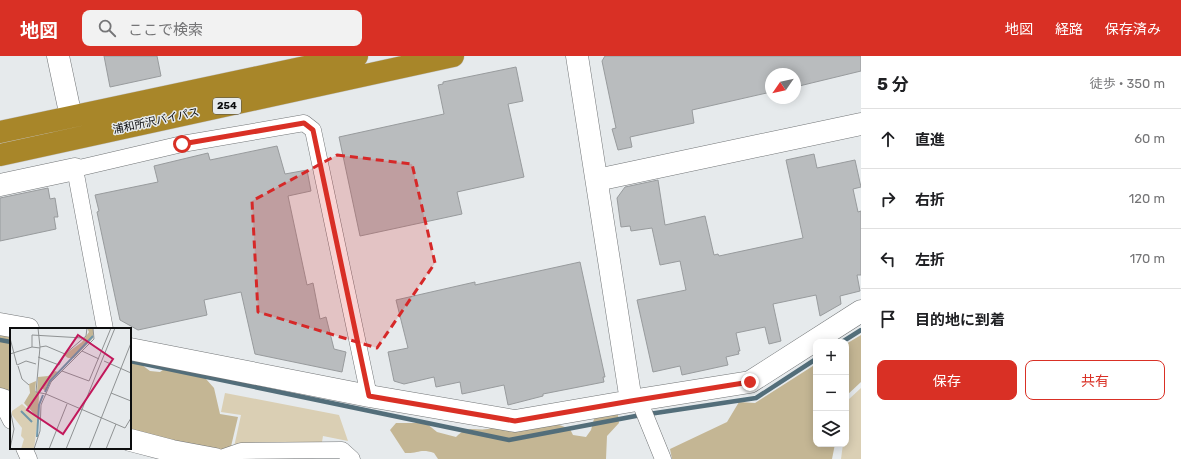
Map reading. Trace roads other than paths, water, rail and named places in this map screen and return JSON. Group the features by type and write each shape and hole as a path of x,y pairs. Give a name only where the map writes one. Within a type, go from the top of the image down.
{"highway":[{"name":"浦和所沢バイパス","path":"0,132 357,56"},
{"name":"浦和所沢バイパス","path":"0,155 453,56"}],"street":[{"path":"58,56 70,116"},
{"path":"577,56 598,180 640,407 663,459"},
{"path":"0,185 182,144 304,123 313,130 369,396"},
{"path":"598,180 861,124"},
{"path":"75,169 105,328"},
{"path":"131,349 369,396 515,421 640,407 750,382 861,311"},
{"path":"0,324 22,328"},
{"path":"0,399 10,403"},
{"path":"0,399 10,419"},
{"path":"131,440 172,451 216,459 241,451 292,449 342,450 352,459"},
{"path":"24,449 29,459"}],"waterway":[{"path":"847,339 861,330"},
{"path":"0,340 10,342"},
{"path":"131,361 509,440 641,415"},
{"path":"649,414 756,398 813,361"}]}
